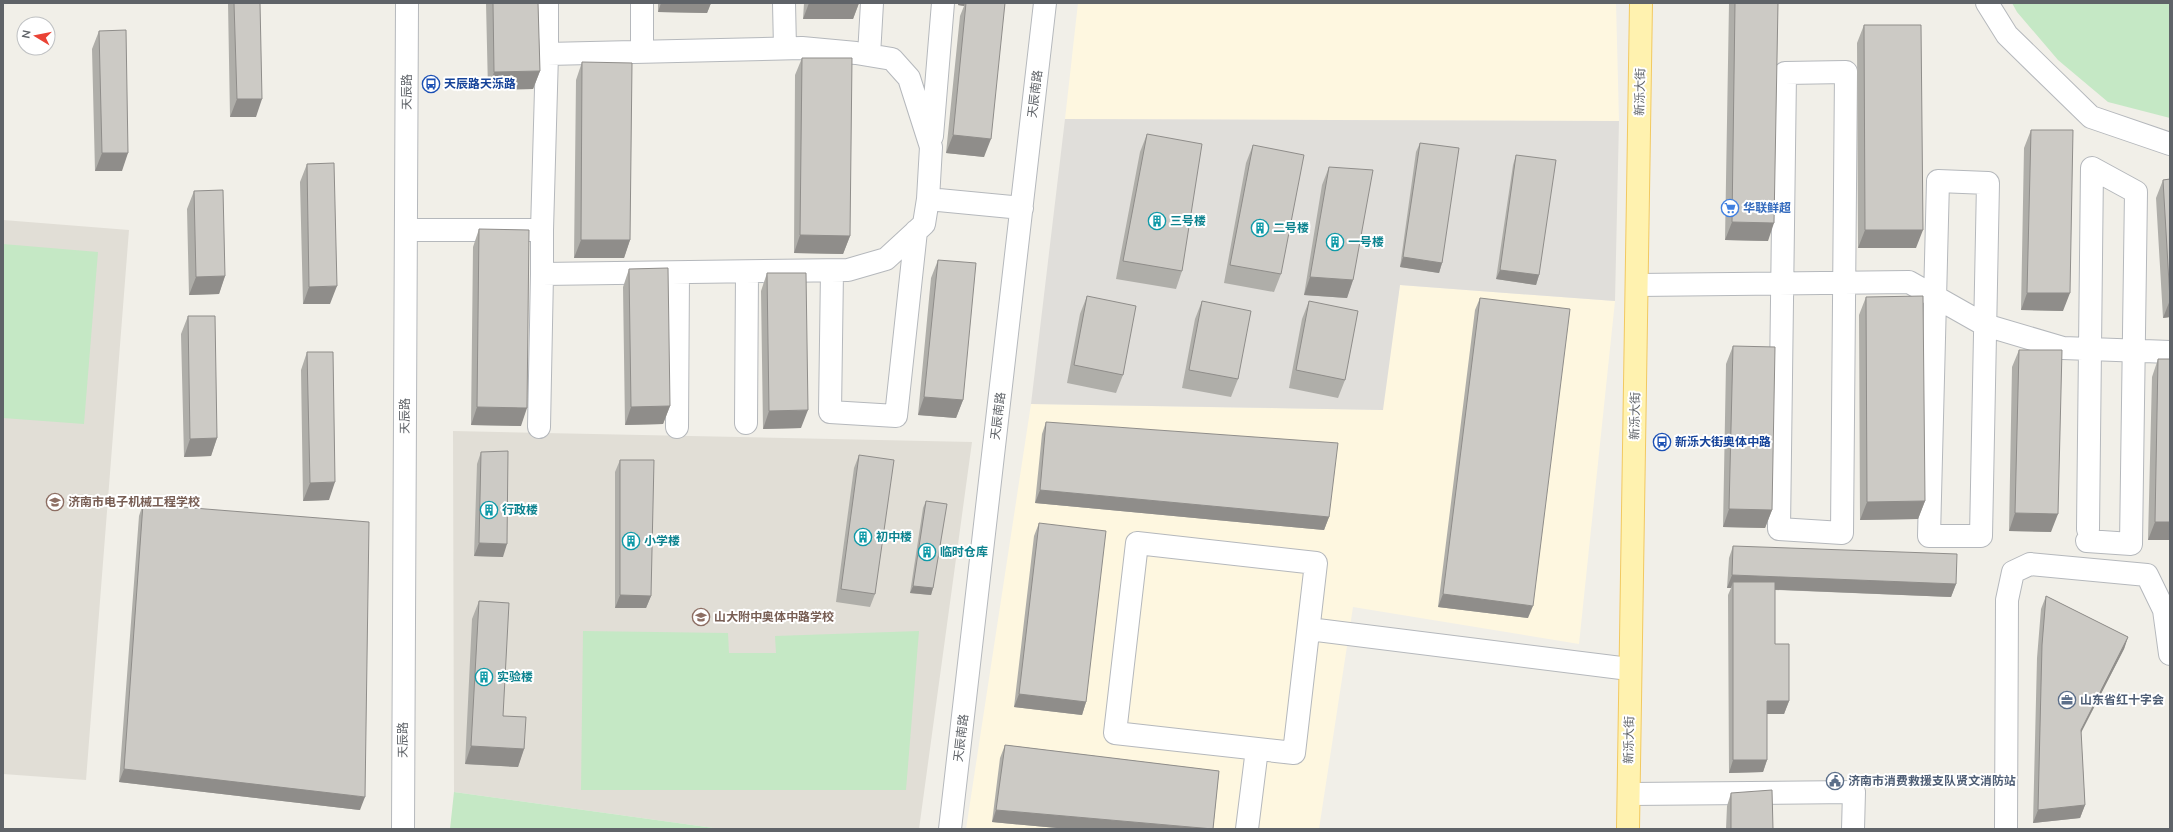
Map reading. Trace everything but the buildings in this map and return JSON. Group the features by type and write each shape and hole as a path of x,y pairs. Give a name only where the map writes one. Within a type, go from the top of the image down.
{"main road":[{"name":"新泺大街","path":"1628,829 1629,669 1641,3"}],"street":[{"name":"天辰路","path":"403,829 407,3"},
{"path":"539,427 547,3"},
{"path":"642,3 642,52"},
{"path":"784,3 785,48"},
{"path":"870,55 872,3"},
{"path":"542,274 832,271 848,270 886,259 924,224 928,199 943,3"},
{"name":"天辰南路","path":"950,829 1046,3"},
{"path":"1987,3 2007,35 2091,117 2170,144"},
{"path":"547,54 802,48 870,55 892,59 909,78 931,147"},
{"path":"1846,72 1844,282 1842,533 1779,529 1785,73 1846,72"},
{"path":"2092,168 2136,192 2131,544 2088,535 2090,350 2092,168"},
{"path":"1938,181 1988,183 1985,325 1980,536 1929,536 1938,181"},
{"path":"928,199 1022,208"},
{"path":"406,230 542,230"},
{"path":"832,271 830,412 896,416 916,232"},
{"path":"746,423 747,272"},
{"path":"677,427 678,273"},
{"path":"1637,285 1909,282 1985,325 2063,348 2134,352 2170,352"},
{"path":"1137,543 1316,563 1294,753 1257,748 1115,733 1137,543"},
{"path":"2006,829 2007,600 2013,572 2030,564 2147,575 2164,610 2170,654"},
{"path":"1308,629 1629,669"},
{"path":"1247,829 1257,748"},
{"path":"1629,794 1854,792 1853,829"}],"shaded area":[{"path":"1078,3 1616,3 1619,121 1065,119"},
{"path":"1065,119 1619,121 1615,301 1400,285 1383,410 1031,404"},
{"name":"济南市电子机械工程学校","path":"3,220 129,230 86,780 3,774"},
{"path":"1400,285 1615,301 1579,644 1353,607 1319,829 966,829 1031,404 1381,410"},
{"name":"山大附中奥体中路学校","path":"453,431 972,442 919,829 721,829 454,792"}],"green space":[{"path":"2012,3 2170,3 2170,118 2108,102 2058,60 2017,12"},
{"path":"3,244 98,252 84,424 3,418"},
{"path":"583,631 728,633 729,653 776,653 775,636 919,631 906,790 581,790"},
{"path":"454,792 721,829 450,829"}],"place":[{"name":"天辰路天泺路","path":"431,84"},
{"name":"华联鲜超","path":"1730,208"},
{"name":"三号楼","path":"1157,221"},
{"name":"二号楼","path":"1260,228"},
{"name":"一号楼","path":"1335,242"},
{"name":"新泺大街奥体中路","path":"1662,442"},
{"name":"济南市电子机械工程学校","path":"55,502"},
{"name":"行政楼","path":"489,510"},
{"name":"初中楼","path":"863,537"},
{"name":"小学楼","path":"631,541"},
{"name":"临时仓库","path":"927,552"},
{"name":"山大附中奥体中路学校","path":"701,617"},
{"name":"实验楼","path":"484,677"},
{"name":"山东省红十字会","path":"2067,700"},
{"name":"济南市消费救援支队贤文消防站","path":"1835,781"}]}
